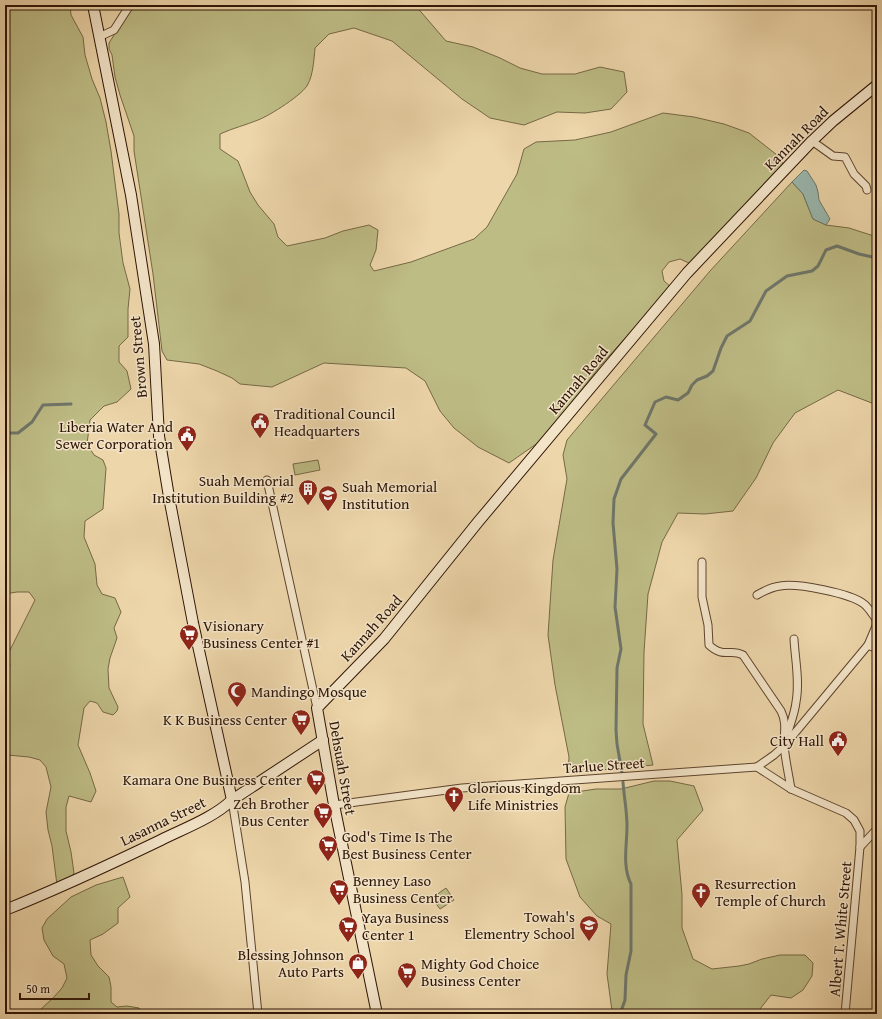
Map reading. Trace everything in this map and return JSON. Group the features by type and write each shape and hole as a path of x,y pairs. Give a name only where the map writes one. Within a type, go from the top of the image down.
{"street":[{"name":"Brown Street","path":"93,5 131,195 154,344 159,436 169,497 193,623 232,800"},
{"path":"99,37 114,30 130,5"},
{"name":"Kannah Road","path":"317,708 384,639 478,522 687,273 812,141 833,121 877,85"},
{"path":"812,141 834,156 845,157 854,174 866,186 867,190"},
{"name":"Dehsuah Street","path":"267,480 317,708 334,805 377,1014"},
{"path":"702,562 702,597 708,625 709,646 718,652 737,653 742,655 785,718 786,727 784,746 791,789"},
{"path":"756,595 770,588 786,585 825,590 842,594 859,600 866,605 876,625"},
{"path":"757,767 784,746 868,645 876,625 877,595"},
{"path":"784,746 796,701 797,673 794,639"},
{"path":"868,645 877,649"},
{"name":"Lasanna Street","path":"5,910 117,861 192,825 218,811 232,800 323,740"},
{"name":"Tarlue Street","path":"334,805 462,788 757,767"},
{"name":"Albert T. White Street","path":"757,767 791,789 839,809 851,817 860,831 860,847 845,1014"},
{"path":"232,800 245,882 258,1014"},
{"path":"860,847 877,829"}],"shaded area":[{"path":"5,5 70,5 71,15 83,37 85,55 92,79 100,98 106,122 119,214 119,233 123,263 130,289 128,337 119,346 119,362 127,371 131,389 117,402 104,406 90,420 87,444 94,455 103,460 106,468 103,509 85,521 84,537 95,564 97,585 102,594 115,598 121,612 114,628 117,638 108,669 109,688 118,707 117,711 113,715 103,712 97,703 90,701 84,708 78,745 96,791 91,802 69,796 66,807 66,831 74,873 67,887 57,885 46,812 51,787 46,767 40,760 29,757 7,755 5,757 5,745 8,742 9,732 5,728 5,674 10,665 8,654 35,600 29,592 5,594"},
{"path":"133,5 415,5 446,41 473,47 520,68 542,74 575,74 600,67 624,72 627,92 611,109 585,113 557,112 524,125 490,118 462,99 392,41 354,28 329,34 315,48 311,76 305,88 293,99 270,114 220,134 220,149 238,161 250,192 258,205 274,224 278,237 287,246 325,238 343,231 369,225 378,230 376,250 370,265 374,271 411,262 474,239 487,227 517,174 524,149 536,142 575,140 611,132 663,113 694,117 724,124 749,133 777,155 783,164 691,264 680,259 669,262 662,271 664,281 671,287 601,365 542,440 509,463 478,447 454,428 440,411 425,381 406,368 324,363 272,387 240,384 232,378 199,364 167,360 162,351 153,274 134,151 134,136 120,95 115,77 112,55 109,49 109,43"},
{"path":"792,182 803,194 813,219 826,225 849,228 877,237 877,405 838,390 795,413 773,443 756,478 733,511 705,514 678,513 662,542 648,594 644,652 643,724 653,765 568,773 569,757 555,685 548,635 553,560 567,479 563,455 567,440 710,271"},
{"path":"318,460 320,470 295,475 293,464"},
{"path":"654,781 670,781 694,786 703,810 677,840 682,895 682,928 693,959 712,969 749,964 780,955 805,955 813,963 812,976 803,990 791,998 771,995 756,1014 611,1014 612,1011 607,974 611,924 597,916 580,897 566,859 565,807 569,793 596,789 621,789"},
{"path":"123,877 130,897 118,908 118,923 103,934 90,940 91,955 98,966 109,977 111,1002 117,1007 127,1006 139,1008 142,1014 39,1014 41,1009 62,988 67,978 64,964 53,956 44,940 42,928 47,919 71,897 96,885"},
{"path":"446,888 454,900 440,909 432,898"}],"water":[{"path":"804,170 807,171 816,185 819,200 830,219 826,225 813,219 803,194 792,182"}],"waterway":[{"path":"622,773 616,730 617,668 621,649 615,607 617,569 613,523 614,499 621,479 656,434 645,425 655,402 666,397 678,400 688,393 692,385 697,380 707,376 713,371 727,336 750,321 766,291 787,276 812,271 818,266 826,250 837,246 859,254 877,258"},
{"path":"5,433 18,433 32,422 43,405 71,404"},
{"path":"620,1014 625,1000 626,975 631,951 631,884 628,877 626,863 627,820 623,782"}],"place":[{"name":"Traditional Council Headquarters","path":"260,439"},
{"name":"Liberia Water And Sewer Corporation","path":"187,452"},
{"name":"Suah Memorial Institution Building #2","path":"308,506"},
{"name":"Suah Memorial Institution","path":"328,512"},
{"name":"Visionary Business Center #1","path":"189,651"},
{"name":"Mandingo Mosque","path":"237,708"},
{"name":"K K Business Center","path":"301,736"},
{"name":"City Hall","path":"838,757"},
{"name":"Kamara One Business Center","path":"316,796"},
{"name":"Glorious Kingdom Life Ministries","path":"454,813"},
{"name":"Zeh Brother Bus Center","path":"323,829"},
{"name":"God's Time Is The Best Business Center","path":"328,862"},
{"name":"Benney Laso Business Center","path":"339,906"},
{"name":"Resurrection Temple of Church","path":"701,909"},
{"name":"Towah's Elementry School","path":"589,942"},
{"name":"Yaya Business Center 1","path":"348,943"},
{"name":"Blessing Johnson Auto Parts","path":"358,980"},
{"name":"Mighty God Choice Business Center","path":"407,989"}]}
